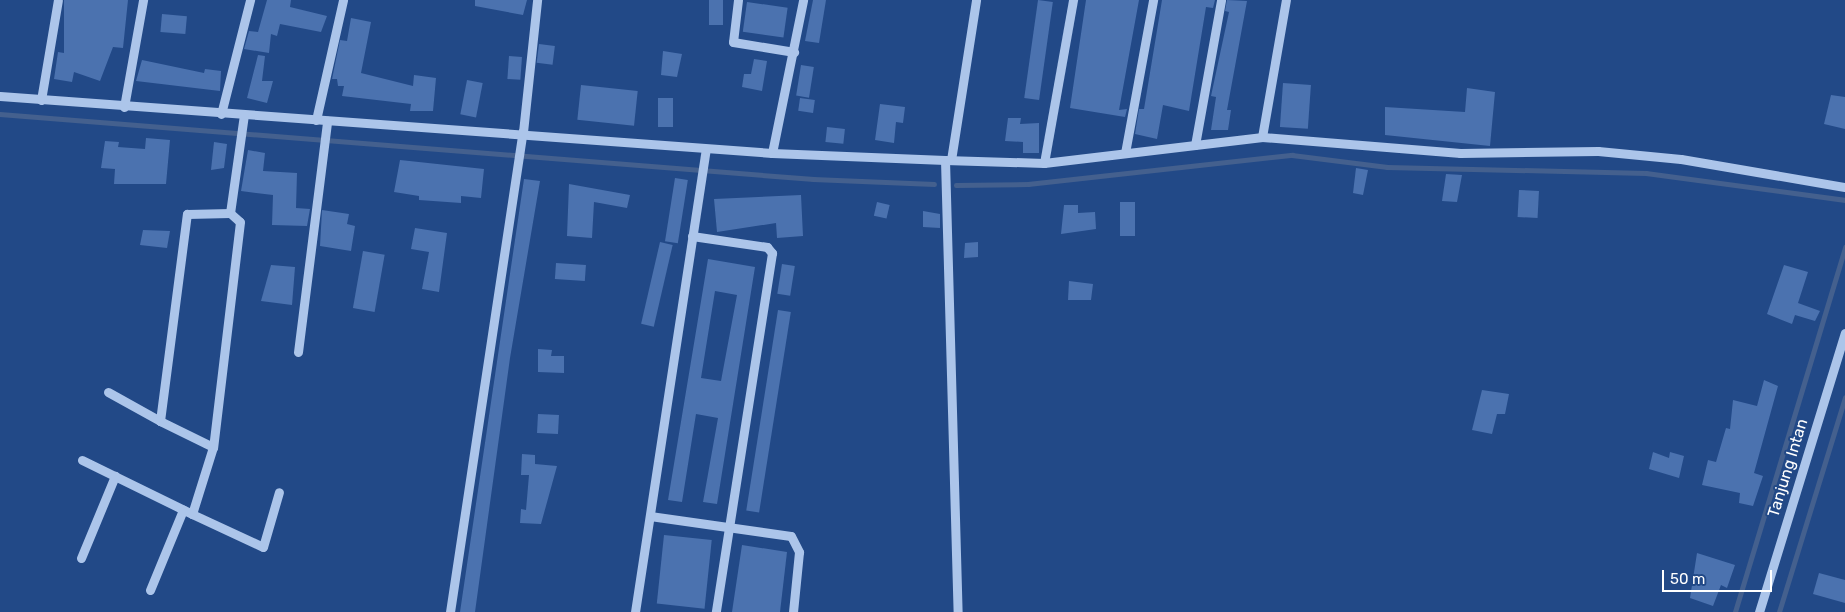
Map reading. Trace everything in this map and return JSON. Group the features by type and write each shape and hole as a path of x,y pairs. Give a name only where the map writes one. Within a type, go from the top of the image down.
{"street":[{"path":"41,100 58,0"},
{"path":"124,107 143,0"},
{"path":"221,114 250,0"},
{"path":"316,120 343,0"},
{"path":"450,612 522,137 537,0"},
{"path":"738,0 733,42 794,52"},
{"path":"772,153 794,52 803,0"},
{"path":"958,612 948,160 976,0"},
{"path":"1044,162 1073,0"},
{"path":"1126,154 1153,0"},
{"path":"1195,145 1221,0"},
{"path":"1262,137 1286,0"},
{"path":"0,96 221,114 243,120 316,120 327,126 522,137 705,153 772,153 1044,162 1262,137 1460,153 1645,154 1845,187"},
{"path":"230,214 243,120"},
{"path":"298,352 327,126"},
{"path":"635,612 705,153"},
{"path":"150,590 188,512 212,447 240,222 230,214 187,214 160,421"},
{"path":"692,236 767,247 772,253 716,612"},
{"name":"Tanjung Intan","path":"1759,612 1845,333"},
{"path":"108,392 212,447"},
{"path":"82,460 263,547 279,492"},
{"path":"81,558 115,476"},
{"path":"650,516 791,536 795,540 799,552 793,612"}],"building":[{"path":"64,0 128,0 123,48 113,47 100,81 74,72 72,82 54,79 58,52 64,53"},
{"path":"267,0 291,0 290,7 327,16 321,32 280,24 277,36 271,34 269,53 244,49 249,31 258,32"},
{"path":"475,0 527,0 523,15 475,6"},
{"path":"709,0 723,0 723,25 709,25"},
{"path":"813,0 826,0 819,43 805,41"},
{"path":"1038,0 1053,2 1039,100 1024,98"},
{"path":"1086,0 1139,0 1119,110 1127,109 1125,117 1070,108"},
{"path":"1162,0 1215,0 1213,8 1206,7 1189,111 1163,105 1157,139 1135,134 1139,109 1144,109"},
{"path":"1227,0 1247,1 1227,110 1231,110 1228,130 1211,130 1216,97 1211,96 1229,12 1225,11"},
{"path":"747,2 788,8 783,37 743,32"},
{"path":"162,14 187,16 185,34 160,32"},
{"path":"351,18 371,22 361,73 413,86 414,75 436,78 433,111 410,111 411,104 342,96 344,86 338,86 337,79 332,79 340,40 347,41"},
{"path":"539,44 555,46 553,65 537,63"},
{"path":"663,51 682,54 677,77 661,75"},
{"path":"258,55 265,56 262,81 273,81 267,103 247,98"},
{"path":"509,56 522,57 520,80 507,79"},
{"path":"754,59 767,61 762,91 742,87 744,74 751,74"},
{"path":"142,60 204,73 205,69 221,71 220,91 136,81"},
{"path":"801,65 814,67 809,98 796,96"},
{"path":"467,80 483,83 476,117 460,114"},
{"path":"1283,83 1311,85 1308,129 1280,127"},
{"path":"581,85 638,91 634,126 577,120"},
{"path":"1467,88 1495,92 1490,146 1385,135 1385,107 1465,112"},
{"path":"1831,95 1845,97 1845,129 1824,124"},
{"path":"658,98 673,98 673,127 658,127"},
{"path":"800,98 815,100 813,113 798,111"},
{"path":"880,104 905,107 903,123 896,122 894,143 875,140"},
{"path":"1008,118 1021,118 1020,124 1039,123 1039,153 1023,153 1023,142 1005,141"},
{"path":"827,127 845,129 843,144 825,142"},
{"path":"146,138 170,140 166,184 114,184 115,169 101,168 105,141 119,142 118,147 145,149"},
{"path":"214,142 227,144 224,168 211,170"},
{"path":"248,150 265,153 263,171 297,173 296,208 310,209 307,226 272,225 273,195 241,191"},
{"path":"400,160 484,169 481,198 461,196 461,203 419,200 419,196 394,192"},
{"path":"1356,168 1368,170 1363,195 1353,193"},
{"path":"1446,174 1462,175 1457,202 1442,201"},
{"path":"675,178 688,180 678,243 665,241"},
{"path":"524,179 540,181 510,358 475,612 460,612"},
{"path":"569,184 630,195 627,208 594,202 592,238 567,236"},
{"path":"1519,190 1539,191 1538,218 1518,217"},
{"path":"801,195 803,236 777,238 776,223 717,232 714,199"},
{"path":"877,202 890,205 887,219 874,216"},
{"path":"1120,202 1135,202 1135,236 1120,236"},
{"path":"1064,205 1078,205 1078,213 1095,212 1096,229 1061,234"},
{"path":"322,210 349,214 347,224 355,226 351,251 320,246"},
{"path":"923,211 940,214 940,228 923,227"},
{"path":"415,228 447,233 439,292 422,289 429,252 411,249"},
{"path":"143,230 170,231 167,248 140,245"},
{"path":"660,242 673,245 654,327 641,324"},
{"path":"978,242 978,257 964,258 965,243"},
{"path":"363,251 385,255 375,312 353,308"},
{"path":"708,259 755,267 717,504 703,502 718,418 696,414 682,502 668,500","holes":["715,291 737,295 721,381 701,378"]},
{"path":"556,263 586,265 585,281 555,279"},
{"path":"782,264 795,266 790,296 777,294"},
{"path":"271,265 295,267 292,305 261,301"},
{"path":"1784,265 1808,272 1798,303 1820,311 1815,321 1795,315 1792,324 1767,314"},
{"path":"1069,281 1093,284 1091,300 1068,300"},
{"path":"778,310 791,312 759,513 746,511"},
{"path":"538,349 552,350 551,356 564,356 564,373 538,372"},
{"path":"1764,380 1778,386 1754,473 1763,476 1753,506 1739,503 1740,493 1702,485 1708,460 1716,462 1726,428 1730,429 1733,400 1757,406"},
{"path":"1482,390 1509,394 1505,414 1497,414 1492,434 1472,430"},
{"path":"538,414 559,415 558,434 537,433"},
{"path":"1653,452 1669,458 1670,452 1684,456 1679,478 1649,469"},
{"path":"522,454 535,455 535,464 557,466 541,524 520,523 521,509 526,510 529,475 521,475"},
{"path":"664,535 712,540 705,609 657,604"},
{"path":"742,545 787,552 780,612 732,612"},
{"path":"1697,553 1735,565 1727,588 1721,585 1713,606 1690,598"},
{"path":"1819,573 1845,580 1845,603 1813,594"}],"waterway":[{"path":"0,114 813,179 934,184"},
{"path":"956,185 1028,184 1292,155 1387,167 1646,173 1845,200"},
{"path":"1735,612 1845,247"},
{"path":"1779,612 1845,398"}]}
